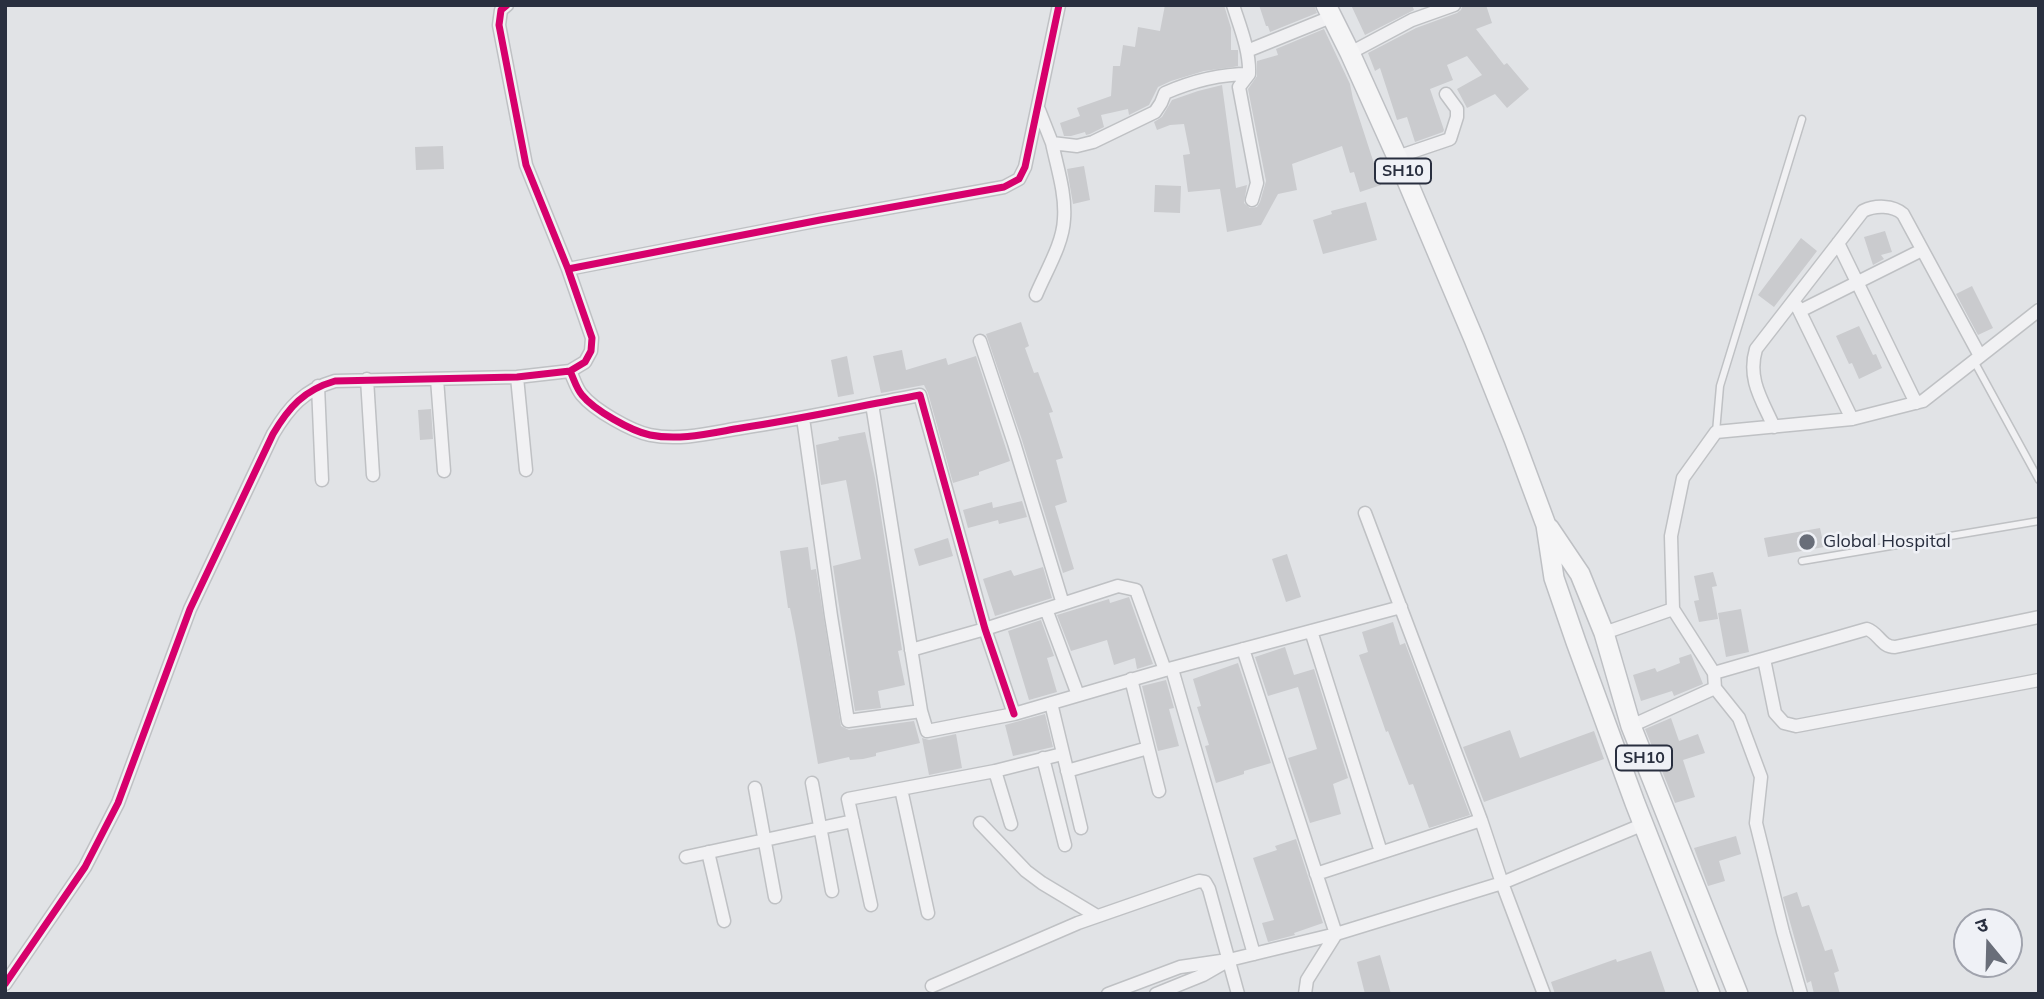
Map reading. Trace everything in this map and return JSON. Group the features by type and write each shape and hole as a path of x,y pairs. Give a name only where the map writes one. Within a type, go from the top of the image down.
{"main road":[{"name":"SH10","path":"1329,11 1397,157 1514,439 1546,525 1555,578 1576,642 1710,994"},
{"name":"SH10","path":"1546,525 1580,574 1604,633 1631,726 1738,994"}],"street":[{"path":"5,984 85,867 118,803 190,609 273,434 285,415 318,386 335,381 517,377 570,371 585,362 591,351 592,338 526,164 499,25 501,10 507,5"},
{"path":"568,269 1004,187 1019,179 1025,167 1039,109 1059,5"},
{"path":"1233,5 1249,64 1249,74 1239,87 1257,183 1252,200"},
{"path":"1350,53 1412,20 1454,5"},
{"path":"1247,51 1329,11"},
{"path":"1052,144 1077,146 1093,142 1155,111 1165,93 1227,75 1249,74"},
{"path":"1397,157 1450,139 1457,109 1446,94"},
{"path":"1036,295 1060,239 1065,220 1052,144 1039,109"},
{"path":"1774,427 1754,380 1751,364 1755,349 1797,306 1838,243 1863,211 1893,207 1903,214 1977,359"},
{"path":"1838,243 1916,403"},
{"path":"1797,306 1858,283 1922,250"},
{"path":"1797,306 1852,419"},
{"path":"1801,994 1756,823 1761,776 1739,718 1715,688 1714,673 1673,609 1671,536 1683,478 1716,432 1852,419 1923,401 2039,310"},
{"path":"980,341 1063,604"},
{"path":"570,371 579,392 588,403 632,429 668,438 803,418 920,395 985,629 1014,714"},
{"path":"517,377 526,470"},
{"path":"367,379 373,475"},
{"path":"437,379 444,471"},
{"path":"318,386 322,480"},
{"path":"872,404 921,711 927,731 1014,714 1131,679 1401,607"},
{"path":"803,418 848,721 921,711"},
{"path":"1365,513 1544,994"},
{"path":"911,650 1118,586 1136,590 1168,669 1254,954"},
{"path":"1604,633 1673,609"},
{"path":"1046,610 1078,695"},
{"path":"1714,673 1867,629 1884,645 1895,647 2039,617"},
{"path":"1311,631 1381,852"},
{"path":"1243,649 1336,934"},
{"path":"1764,659 1775,713 1784,723 1796,726 2039,680"},
{"path":"1131,679 1159,791"},
{"path":"1631,726 1715,688"},
{"path":"1051,704 1081,828"},
{"path":"1067,771 1148,748"},
{"path":"871,905 848,799 995,771 1062,754"},
{"path":"1043,758 1065,845"},
{"path":"995,771 1010,824"},
{"path":"812,783 832,891"},
{"path":"755,788 775,897"},
{"path":"901,789 928,913"},
{"path":"1316,874 1481,820"},
{"path":"686,857 853,821"},
{"path":"980,823 1042,883 1097,916"},
{"path":"1108,994 1180,967 1229,960 1336,934 1502,883 1644,824"},
{"path":"708,852 724,921"},
{"path":"932,986 1097,916 1199,881 1205,882 1209,889 1238,994"},
{"path":"1305,994 1307,980 1336,934"},
{"path":"1156,994 1203,975 1229,960"}],"lane":[{"path":"1716,432 1720,386 1802,119"},
{"path":"1977,359 2039,480"},
{"path":"1802,561 2039,521"}],"building":[{"path":"1165,5 1224,5 1231,28 1231,50 1238,50 1240,66 1204,71 1171,81 1158,87 1149,105 1129,115 1128,109 1101,115 1104,127 1086,135 1085,132 1064,136 1060,123 1080,116 1077,108 1111,96 1113,66 1120,66 1123,45 1135,47 1138,27 1160,31"},
{"path":"1259,5 1314,5 1317,13 1270,32"},
{"path":"1351,5 1412,5 1414,10 1365,35"},
{"path":"1463,5 1486,5 1492,23 1476,29 1504,65 1507,63 1529,89 1507,108 1495,94 1467,108 1457,89 1482,75 1467,56 1447,65 1453,80 1430,89 1444,130 1415,142 1407,117 1397,120 1380,68 1375,71 1368,53 1416,28 1457,13"},
{"path":"1324,29 1350,84 1381,185 1360,192 1354,172 1350,173 1342,146 1292,164 1297,190 1278,194 1261,225 1227,232 1220,189 1188,192 1183,155 1190,154 1184,124 1157,130 1154,122 1162,117 1172,100 1222,85 1236,188 1247,185 1244,203 1250,208 1257,207 1266,181 1248,89 1257,76 1257,61 1278,55 1276,49"},
{"path":"443,146 444,169 416,170 415,147"},
{"path":"1084,166 1090,200 1073,204 1067,169"},
{"path":"1155,185 1181,186 1180,213 1154,212"},
{"path":"1366,202 1377,240 1323,254 1313,220 1332,214 1331,211"},
{"path":"1885,231 1892,252 1881,255 1884,259 1873,265 1864,237"},
{"path":"1801,238 1817,251 1774,307 1758,295"},
{"path":"1972,286 1993,328 1978,335 1956,294"},
{"path":"1021,322 1029,346 1025,348 1034,373 1038,372 1053,412 1049,413 1063,458 1056,460 1067,502 1055,506 1074,569 1063,573 986,334"},
{"path":"1859,326 1882,368 1859,379 1836,336"},
{"path":"902,350 906,370 946,358 948,365 976,356 1010,461 953,483 924,385 881,393 873,356"},
{"path":"847,356 854,394 838,397 831,360"},
{"path":"431,409 433,439 420,440 418,410"},
{"path":"865,432 875,478 905,685 878,691 881,708 855,711 833,566 861,559 846,480 821,485 816,445"},
{"path":"1022,501 1027,517 999,524 998,520 968,528 963,510 992,502 993,508"},
{"path":"1820,528 1824,547 1768,557 1764,538"},
{"path":"948,538 953,556 919,566 914,549"},
{"path":"808,547 811,570 816,569 841,726 849,730 914,721 920,743 876,753 876,756 863,759 850,760 849,757 818,764 795,633 788,608 780,551"},
{"path":"1287,554 1301,597 1286,602 1272,559"},
{"path":"1043,567 1052,598 995,616 983,579 1011,570 1014,576"},
{"path":"1713,572 1717,586 1712,587 1718,619 1699,622 1694,601 1699,600 1694,576"},
{"path":"1129,597 1153,664 1137,669 1135,658 1114,665 1107,640 1071,651 1057,615 1109,599 1110,603"},
{"path":"1741,609 1749,652 1726,657 1718,613"},
{"path":"1041,620 1054,656 1047,658 1057,692 1029,700 1008,631"},
{"path":"1393,622 1400,645 1405,643 1470,815 1429,828 1413,784 1409,785 1388,731 1386,732 1359,655 1368,652 1362,632"},
{"path":"1285,647 1294,675 1314,669 1348,778 1333,784 1341,814 1310,823 1288,758 1317,749 1298,687 1268,696 1255,657"},
{"path":"1691,654 1703,684 1674,696 1672,691 1641,701 1633,675 1655,668 1657,672 1680,663 1679,658"},
{"path":"1238,663 1271,763 1216,783 1205,746 1209,745 1197,707 1201,706 1193,679"},
{"path":"1166,680 1174,708 1169,709 1179,746 1158,751 1142,686"},
{"path":"1045,714 1053,747 1013,756 1005,725"},
{"path":"1671,718 1679,741 1698,734 1705,753 1683,760 1695,797 1675,803 1645,729"},
{"path":"1510,730 1520,758 1594,731 1604,759 1484,802 1463,747"},
{"path":"956,734 962,768 929,775 922,738 929,740"},
{"path":"1736,836 1741,854 1719,861 1725,881 1708,886 1694,848"},
{"path":"1296,839 1323,923 1294,933 1295,935 1268,942 1262,923 1274,920 1253,858 1277,850 1275,846"},
{"path":"1797,892 1802,907 1809,905 1825,951 1832,949 1839,971 1834,973 1840,994 1814,994 1811,981 1807,983 1783,897"},
{"path":"1651,951 1666,994 1555,994 1551,982 1616,959 1617,962"},
{"path":"1380,955 1391,994 1365,994 1357,962"}],"cycle path":[{"path":"507,5 501,10 499,25 526,165 568,269 592,338 591,351 585,362 570,371 580,392 595,407 623,425 661,437 696,436 920,395 985,629 1014,714"},
{"path":"568,269 1004,187 1019,179 1025,167 1059,5"},
{"path":"5,984 85,867 118,803 190,609 273,434 291,408 314,389 335,381 517,377 570,371"}],"place":[{"name":"Global Hospital","path":"1807,542"}]}
